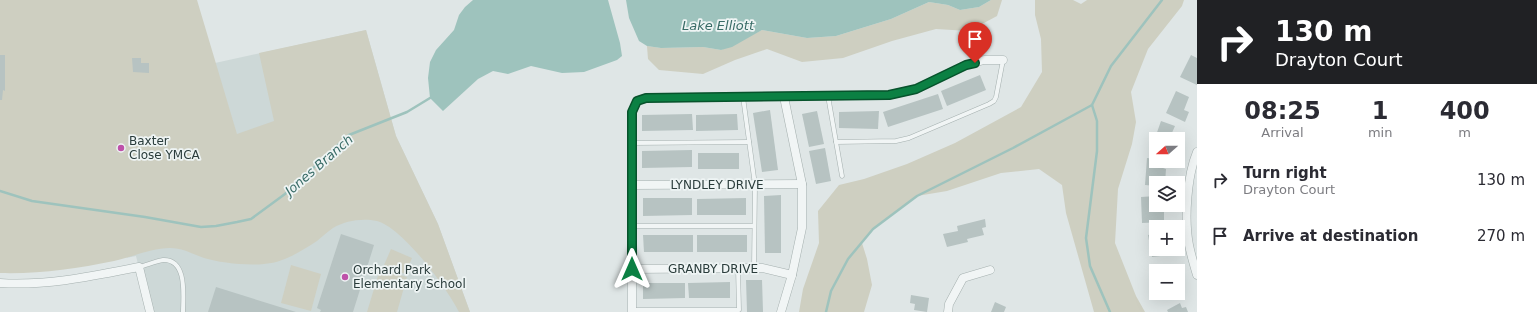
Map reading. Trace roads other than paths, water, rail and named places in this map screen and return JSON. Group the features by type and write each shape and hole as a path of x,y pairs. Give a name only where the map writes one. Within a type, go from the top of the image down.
{"street":[{"path":"632,311 632,112 637,101 646,98 889,95 916,89 966,65 984,60 1003,60"},
{"path":"781,312 792,275 802,228 802,184 784,97"},
{"path":"1197,152 1192,164 1187,205 1188,244 1197,275"},
{"name":"LYNDLEY DRIVE","path":"632,185 802,184"},
{"path":"0,283 14,284 48,282 139,267 150,312"},
{"name":"GRANBY DRIVE","path":"632,269 762,268 792,275"},
{"path":"948,312 949,304 963,278 990,270"}],"lane":[{"path":"836,142 896,140 909,138 989,104 994,101 996,96 1003,60"},
{"path":"828,96 842,176"},
{"path":"743,97 754,185 754,268"},
{"path":"632,143 749,142"},
{"path":"632,226 754,226"},
{"path":"139,267 163,260 171,261 178,266 182,274 183,312"},
{"path":"632,311 739,310 738,268"}],"water":[{"path":"473,0 608,0 620,43 622,56 617,60 584,72 562,73 531,66 508,74 493,71 478,79 443,111 430,98 428,78 430,62 436,50 454,30 459,15"},
{"name":"Lake Elliott","path":"626,0 991,0 979,7 960,10 948,5 929,2 891,19 836,36 807,38 762,30 732,47 721,50 703,47 661,48 647,46 639,41 629,18"}],"waterway":[{"path":"826,312 831,291 848,259 873,229 917,196 1013,148 1092,105 1111,66 1162,0"},
{"name":"Jones Branch","path":"0,191 32,201 145,217 201,227 216,226 251,219 285,194 349,135 407,112 430,98"},
{"path":"1092,105 1097,121 1097,151 1086,238 1090,266 1110,312"}],"place":[{"name":"Baxter Close YMCA","path":"121,148"},
{"name":"Orchard Park Elementary School","path":"345,277"}]}
